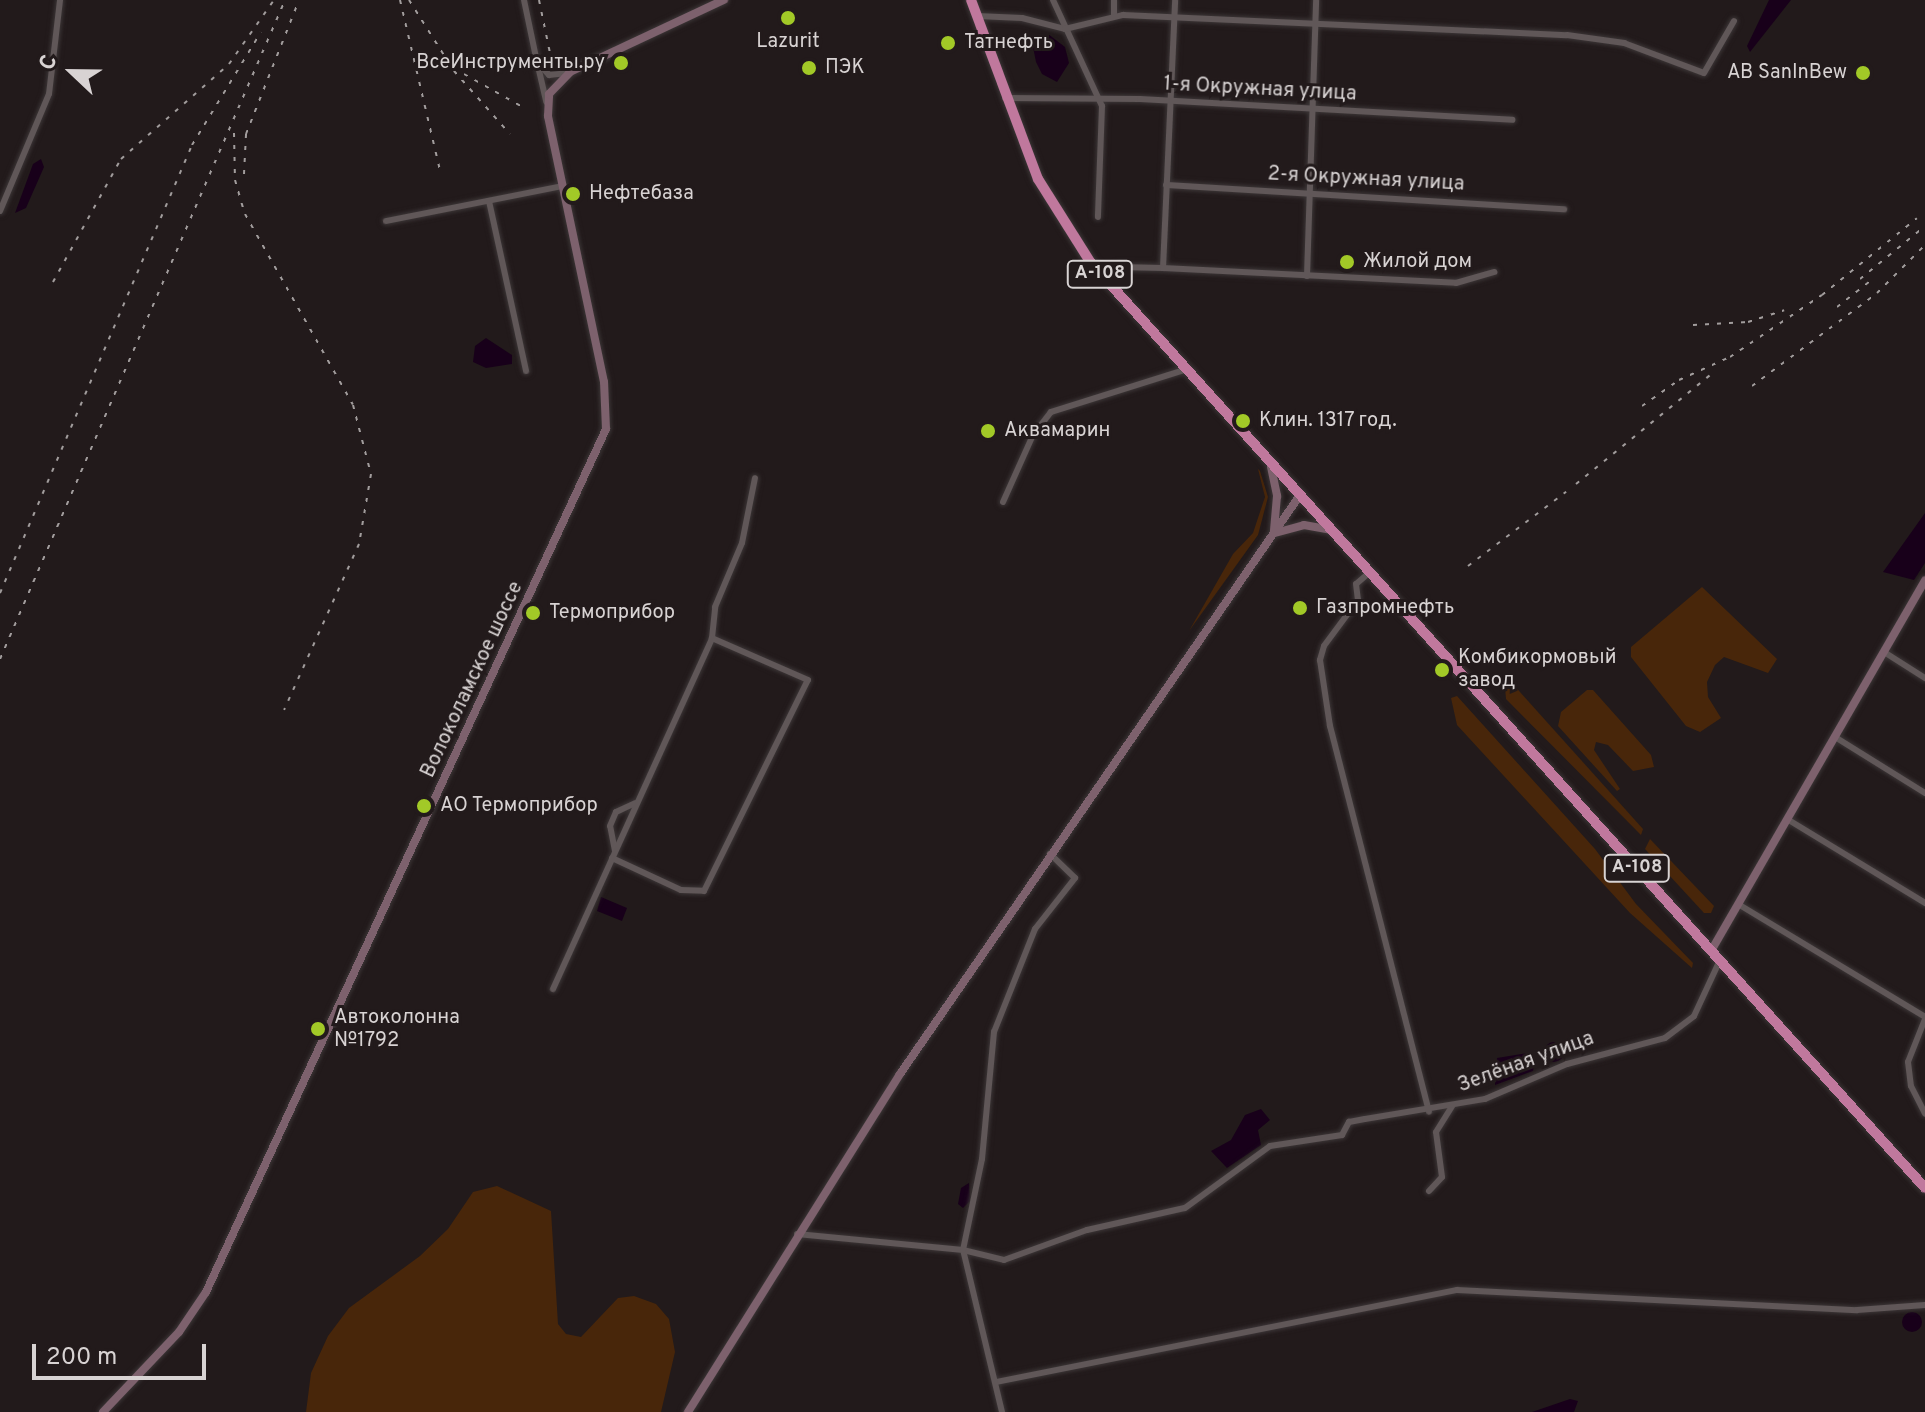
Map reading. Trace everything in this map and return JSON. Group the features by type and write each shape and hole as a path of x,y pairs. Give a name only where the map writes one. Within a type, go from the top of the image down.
{"highway":[{"name":"А-108","path":"971,0 1005,98 1038,179 1101,275 1925,1188"}],"street":[{"path":"0,211 49,94 60,0"},
{"path":"524,0 547,103"},
{"path":"547,103 553,87 570,72 724,0"},
{"path":"1053,0 1096,99 1102,106 1098,217"},
{"path":"1114,0 1114,15"},
{"path":"1163,268 1175,0"},
{"path":"1307,276 1310,109 1316,0"},
{"path":"977,16 1022,18 1065,29 1114,15 1611,40 1707,73 1734,21"},
{"path":"537,62 549,75 570,72"},
{"name":"1-я Окружная улица","path":"1005,98 1169,102 1512,120"},
{"name":"Волоколамское шоссе","path":"103,1412 179,1332 206,1292 606,429 604,382 547,103"},
{"name":"2-я Окружная улица","path":"1166,185 1564,209"},
{"path":"386,221 562,186"},
{"path":"489,201 526,371"},
{"path":"1101,275 1118,267 1163,268 1456,283 1494,272"},
{"path":"1003,502 1033,435 1051,412 1187,369"},
{"path":"1269,460 1277,496 1274,533"},
{"path":"553,989 712,638 715,607 742,543 755,478"},
{"path":"688,1412 797,1234 1049,853 1300,495"},
{"path":"1274,533 1304,525 1333,531"},
{"path":"1370,572 1356,584 1358,600 1324,646 1320,660 1330,726 1429,1112"},
{"path":"1711,951 1925,580"},
{"path":"638,801 616,812 608,837 614,854 681,890 704,891 808,680 712,638"},
{"path":"1884,652 1925,678"},
{"path":"1835,737 1925,793"},
{"path":"1787,819 1925,903"},
{"path":"1002,1412 963,1250 982,1159 994,1032 1035,929 1075,878 1049,853"},
{"path":"1738,904 1925,1018 1912,1041 1908,1062 1911,1086 1925,1114"},
{"name":"Зелёная улица","path":"963,1250 991,1259 1014,1259 1087,1230 1185,1208 1270,1146 1342,1135 1349,1122 1429,1112 1515,1089 1609,1050 1665,1038 1687,1025 1707,993 1720,960"},
{"path":"1429,1191 1442,1177 1436,1132 1452,1106"},
{"path":"797,1234 963,1250"},
{"path":"996,1382 1457,1290 1857,1310 1925,1305"}],"shaded area":[{"path":"1769,0 1791,0 1750,52 1747,46"},
{"path":"1048,34 1065,47 1069,63 1057,82 1042,74 1033,47"},
{"path":"41,159 44,167 26,208 15,213 33,164"},
{"path":"486,338 512,355 512,364 486,368 473,362 475,346"},
{"path":"1258,469 1268,497 1258,535 1189,631 1233,554 1253,533 1265,497"},
{"path":"1925,513 1925,563 1914,580 1883,572"},
{"path":"1702,587 1777,659 1768,673 1724,657 1715,665 1707,682 1708,697 1721,718 1700,732 1686,726 1631,657 1631,647"},
{"path":"1511,682 1643,829 1641,835 1506,699 1505,687"},
{"path":"1587,690 1593,690 1651,755 1654,767 1633,771 1608,745 1596,742 1594,750 1620,789 1617,791 1558,726 1561,712"},
{"path":"1457,696 1595,849 1636,904 1693,963 1692,968 1630,913 1457,725 1451,698"},
{"path":"1650,839 1714,906 1711,913 1704,913 1645,849"},
{"path":"601,897 627,908 622,921 597,911"},
{"path":"1554,1042 1561,1045 1564,1052 1561,1059 1554,1062 1547,1059 1544,1052 1547,1045"},
{"path":"1527,1053 1535,1060 1533,1071 1495,1085 1497,1058"},
{"path":"1261,1109 1270,1120 1258,1130 1261,1145 1227,1168 1211,1151 1231,1140 1245,1115"},
{"path":"969,1183 970,1201 963,1208 958,1204 961,1188"},
{"path":"497,1186 551,1211 558,1324 566,1334 581,1337 618,1298 634,1296 656,1304 669,1319 675,1352 661,1412 306,1412 311,1373 328,1336 349,1308 420,1256 448,1229 473,1192"},
{"path":"1908,1312 1916,1312 1922,1322 1916,1332 1908,1332 1902,1326 1902,1318"},
{"path":"1570,1399 1578,1401 1574,1412 1532,1412"}],"railway":[{"path":"53,282 121,159 229,64 274,0"},
{"path":"0,659 285,0"},
{"path":"244,174 246,134 299,0"},
{"path":"400,0 440,171"},
{"path":"409,0 454,71 510,134"},
{"path":"539,0 551,58"},
{"path":"0,593 192,145 261,32"},
{"path":"464,74 526,109"},
{"path":"234,133 235,180 245,214 353,405 371,474 359,544 284,710"},
{"path":"1642,406 1679,380 1730,357 1822,295 1917,218"},
{"path":"1860,279 1925,226"},
{"path":"1752,386 1877,293 1925,245"},
{"path":"1837,307 1874,278"},
{"path":"1693,325 1748,322 1784,310"},
{"path":"1576,484 1715,371"},
{"path":"1468,566 1566,492"}],"place":[{"name":"Lazurit","path":"788,18"},
{"name":"Татнефть","path":"948,43"},
{"name":"ВсеИнструменты.ру","path":"621,63"},
{"name":"ПЭК","path":"809,68"},
{"name":"AB SanInBew","path":"1863,73"},
{"name":"Нефтебаза","path":"573,194"},
{"name":"Жилой дом","path":"1347,262"},
{"name":"Клин. 1317 год.","path":"1243,421"},
{"name":"Аквамарин","path":"988,431"},
{"name":"Газпромнефть","path":"1300,608"},
{"name":"Термоприбор","path":"533,613"},
{"name":"Комбикормовый завод","path":"1442,670"},
{"name":"АО Термоприбор","path":"424,806"},
{"name":"Автоколонна №1792","path":"318,1029"}]}
